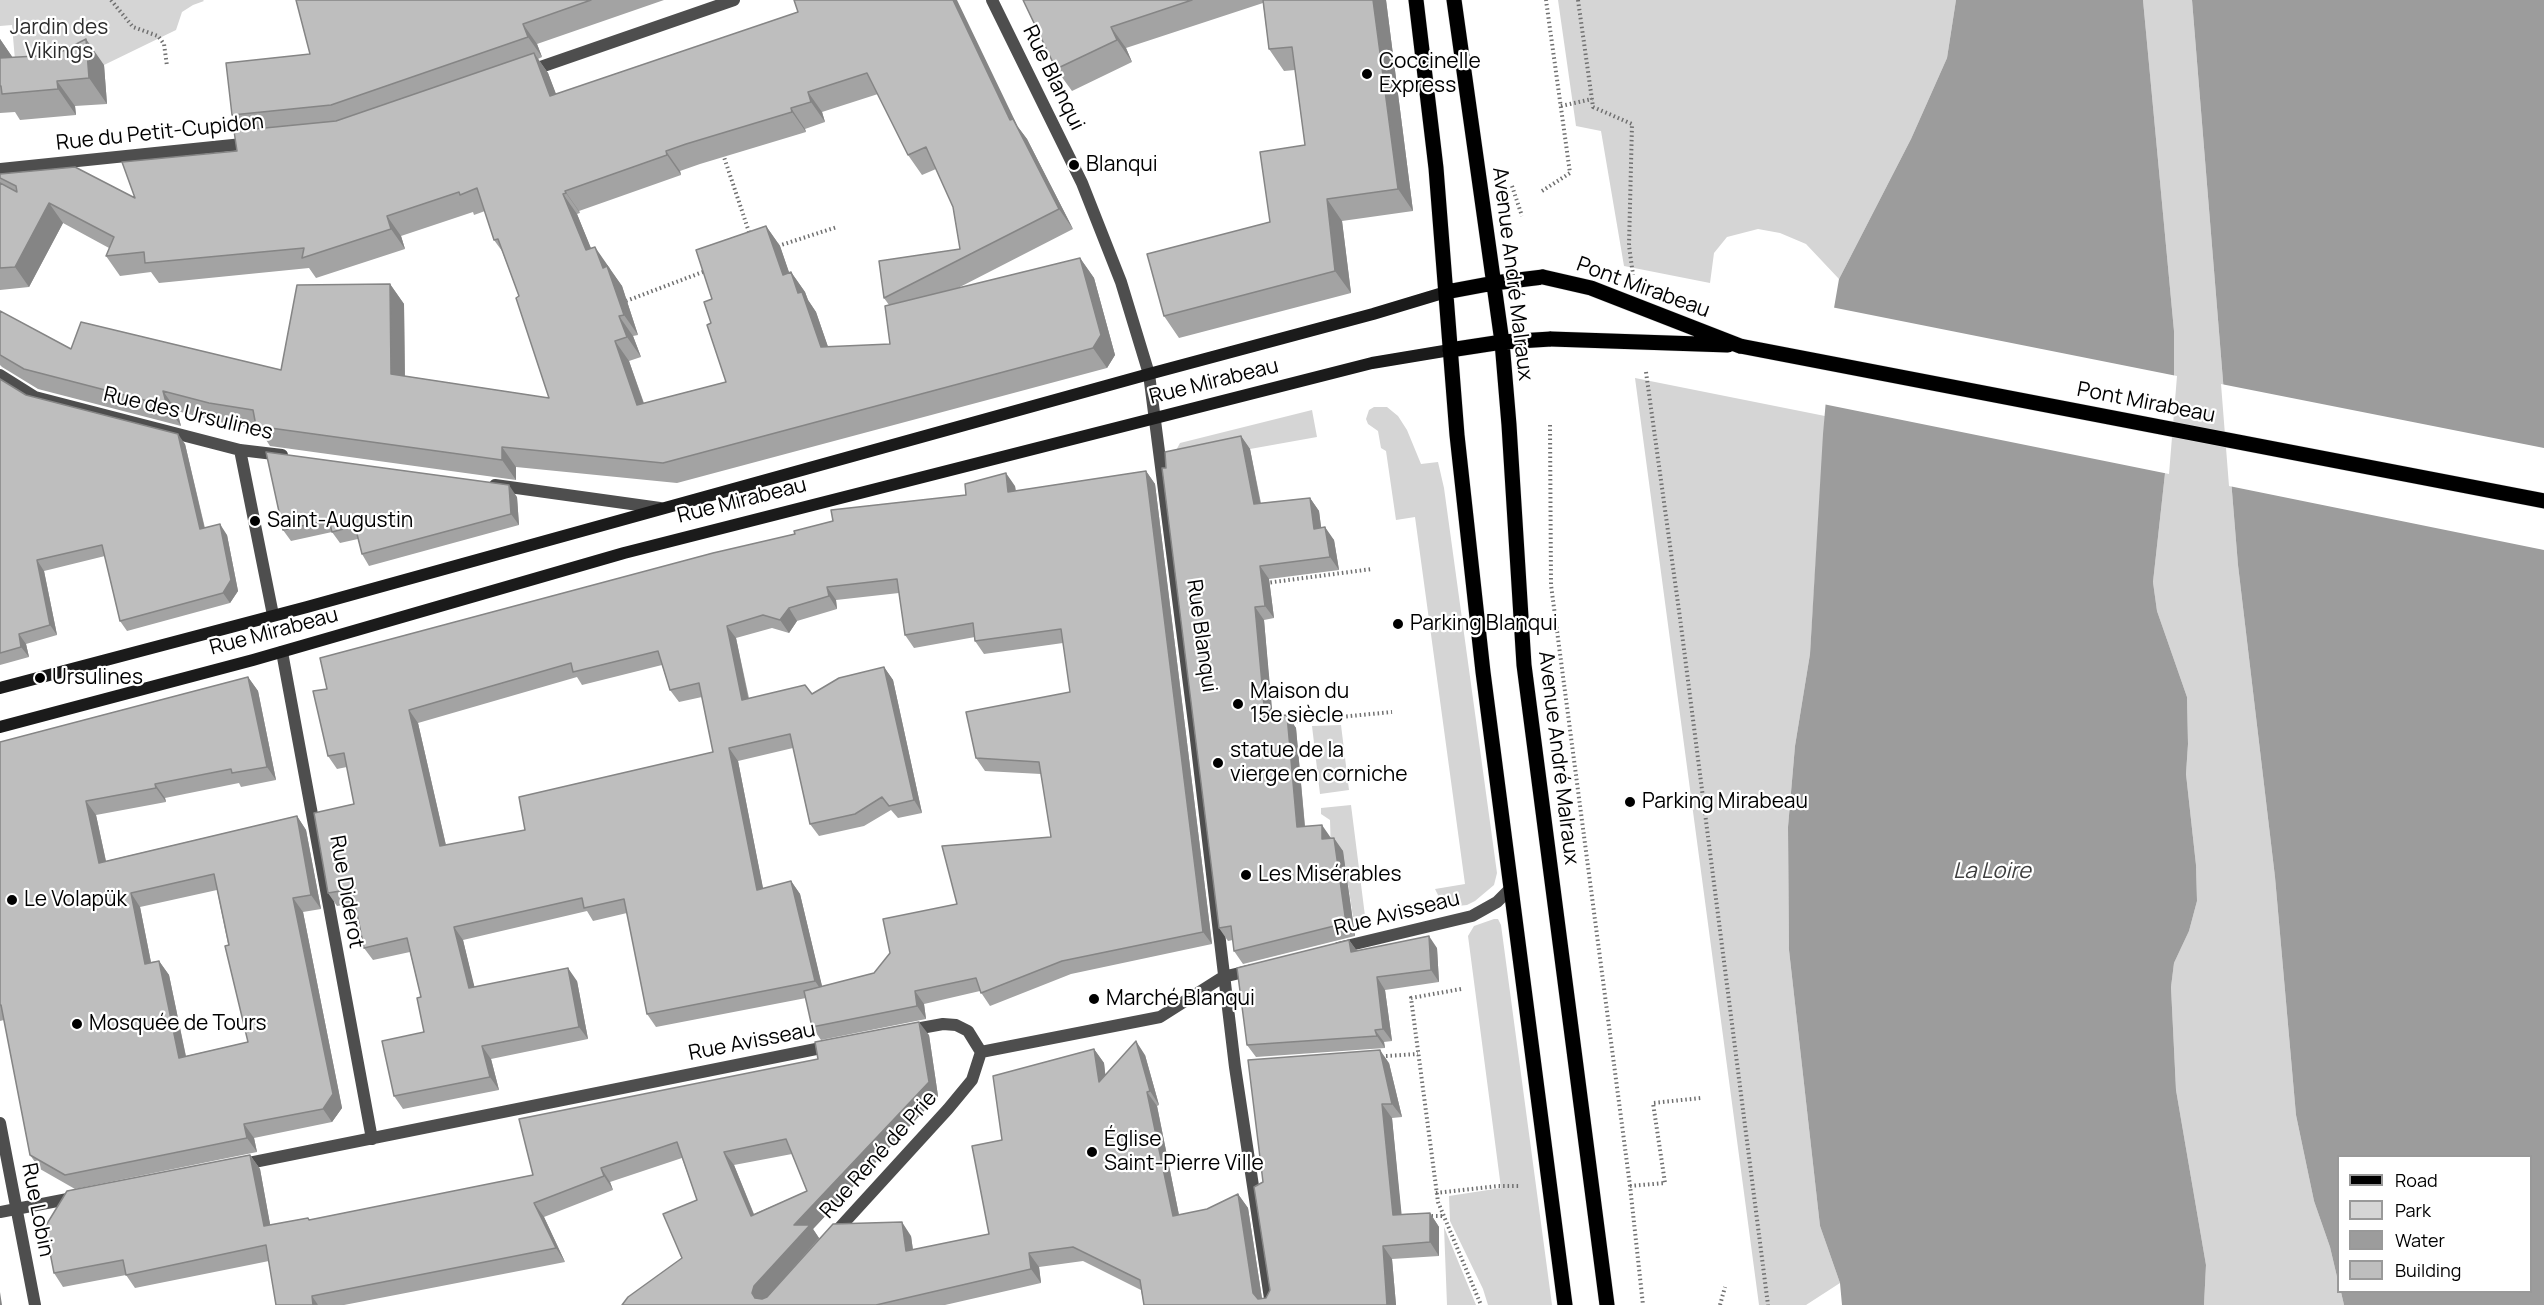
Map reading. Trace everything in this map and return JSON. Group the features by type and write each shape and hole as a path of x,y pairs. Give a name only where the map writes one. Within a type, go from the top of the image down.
{"main road":[{"path":"1416,0 1436,168 1457,435 1483,672 1565,1305"},
{"name":"Avenue André Malraux","path":"1454,0 1502,342 1524,665 1607,1305"},
{"name":"Pont Mirabeau","path":"1494,283 1543,277 1591,288 1740,346"},
{"name":"Rue Mirabeau","path":"0,688 1373,314 1446,292 1494,283"},
{"name":"Pont Mirabeau","path":"1502,342 1551,339 1740,346 2544,501"},
{"name":"Rue Mirabeau","path":"0,727 282,652 624,553 1372,363 1502,342"}],"street":[{"path":"513,76 734,0"},
{"name":"Rue Blanqui","path":"992,0 1083,183 1121,282 1149,374 1223,977 1240,1067 1271,1305"},
{"name":"Rue du Petit-Cupidon","path":"0,169 267,141"},
{"name":"Rue des Ursulines","path":"0,375 35,397 240,450 291,456"},
{"path":"240,450 273,615"},
{"path":"486,483 660,508"},
{"name":"Rue Diderot","path":"282,652 372,1138"},
{"name":"Rue Avisseau","path":"1322,952 1472,916 1497,902 1512,886"},
{"path":"903,1032 943,1024 956,1025 968,1031 981,1052 1160,1017 1223,977 1267,966"},
{"name":"Rue Avisseau","path":"226,1167 844,1044"},
{"name":"Rue René de Prie","path":"820,1248 972,1080 981,1052"},
{"name":"Rue Lobin","path":"0,1123 35,1305"},
{"path":"0,1212 86,1195"}],"path":[{"path":"111,0 134,27 158,36 164,44 167,66"},
{"path":"1542,190 1570,173 1546,0"},
{"path":"1578,0 1593,107 1632,123 1629,246 1634,281"},
{"path":"1561,106 1592,99"},
{"path":"721,147 753,244"},
{"path":"776,247 837,227"},
{"path":"626,301 710,269"},
{"path":"1645,362 1768,1305"},
{"name":"Avenue André Malraux","path":"1550,425 1551,585 1630,1186 1643,1305"},
{"path":"1258,584 1372,569"},
{"path":"1287,722 1392,712"},
{"path":"1461,989 1411,998 1436,1193 1442,1216 1481,1305"},
{"path":"1386,1056 1418,1054"},
{"path":"1630,1186 1665,1183 1653,1103 1701,1098"},
{"path":"1436,1193 1498,1186"},
{"path":"1419,1217 1442,1216"},
{"path":"1720,1305 1725,1287"}],"green space":[{"name":"Jardin des Vikings","path":"0,0 204,1 182,12 176,30 104,65 17,84 12,25 0,26"},
{"path":"1558,0 1956,0 1947,58 1911,139 1839,279 1806,244 1780,233 1758,229 1727,237 1714,253 1710,283 1624,266 1601,131 1576,126"},
{"path":"2143,0 2192,0 2238,565 2275,877 2296,1115 2314,1201 2330,1247 2337,1277 2337,1293 2341,1293 2344,1305 2204,1305 2206,1265 2176,1090 2171,987 2174,963 2189,931 2197,901 2196,865 2186,774 2187,697 2157,611 2153,582 2174,392 2174,331"},
{"path":"1635,378 1825,416 1810,654 1795,746 1788,827 1789,950 1820,1226 1840,1283 1806,1305 1759,1305"},
{"path":"1374,407 1387,407 1398,416 1407,430 1421,464 1438,462 1444,488 1497,873 1494,885 1467,905 1458,906 1441,901 1435,889 1465,884 1415,517 1396,520 1386,451 1381,448 1378,431 1368,424 1366,419 1369,410"},
{"path":"1312,410 1317,437 1250,449 1173,456 1180,443"},
{"path":"1341,725 1349,790 1320,794 1312,726"},
{"path":"1351,805 1365,916 1353,917 1343,852 1331,852 1330,820 1321,814 1321,808"},
{"path":"1498,919 1501,925 1552,1305 1488,1305 1483,1289 1450,1221 1449,1196 1501,1188 1468,936 1474,926"},
{"path":"1444,1227 1472,1295 1476,1305 1447,1305"}],"water":[{"name":"La Loire","path":"1956,0 2143,0 2174,331 2174,392 2153,582 2157,611 2187,697 2186,774 2196,865 2197,901 2189,931 2174,963 2171,987 2176,1090 2206,1265 2204,1305 1842,1305 1840,1283 1820,1226 1789,950 1788,827 1795,746 1810,654 1823,434 1834,308 1839,279 1911,139 1947,58"},
{"path":"2192,0 2544,0 2544,1305 2344,1305 2341,1293 2532,1293 2532,1155 2337,1155 2337,1277 2330,1247 2314,1201 2296,1115 2275,877 2238,565"}],"pier":[{"path":"1831,307 2177,376 2169,474 1823,404"},
{"path":"2221,384 2544,448 2544,550 2229,486"}],"building":[{"path":"296,0 591,0 523,24 528,37 331,105 232,115 226,63 310,54"},
{"path":"794,0 953,0 1010,120 1013,119 1059,209 884,298 879,261 960,249 953,207 926,147 908,155 867,73 808,92 811,102 791,108 792,112 686,144 666,151 667,155 565,191 566,193 563,194 586,250 595,247 603,268 607,266 624,315 619,316 627,337 615,341 637,405 726,382 707,325 711,323 704,302 712,299 696,250 766,226 783,275 791,272 798,293 802,292 821,347 890,344 885,306 1080,258 1101,335 1093,348 663,463 502,447 502,460 256,426 253,410 209,403 163,391 167,406 24,369 0,355 0,311 71,349 81,322 281,370 297,285 390,284 391,374 549,398 516,298 519,296 498,239 494,240 477,188 387,216 391,229 302,258 304,248 145,263 144,252 106,256 114,237 49,203 15,267 0,268 0,183 17,192 16,186 0,178 0,174 75,167 135,198 122,162 237,151 234,131 336,121 534,53 550,96 798,12"},
{"path":"1023,0 1192,0 1111,27 1117,40 1056,69"},
{"path":"1263,0 1373,0 1398,189 1327,199 1335,271 1164,316 1147,254 1270,222 1260,152 1305,145 1292,47 1269,49"},
{"path":"86,39 89,78 57,81 58,89 2,94 0,58 55,55"},
{"path":"0,379 26,395 178,434 200,529 220,524 231,580 223,593 120,621 102,545 37,560 50,625 19,634 21,647 0,653"},
{"path":"1241,436 1254,504 1310,498 1314,529 1325,527 1330,557 1260,566 1265,606 1255,607 1265,717 1287,715 1297,827 1322,825 1322,839 1334,838 1346,923 1234,951 1231,926 1219,928 1162,468 1166,468 1165,452"},
{"path":"266,452 509,485 511,514 362,554 355,526 332,532 329,520 283,530"},
{"path":"1146,471 1203,932 1062,961 981,993 976,978 915,991 917,1006 812,1027 804,991 874,973 890,953 883,919 957,904 942,846 1051,837 1039,762 976,758 966,712 1070,692 1061,629 975,641 973,623 905,635 897,579 827,587 829,596 789,608 780,620 763,615 727,626 742,700 805,685 812,694 839,678 884,667 914,800 889,806 882,797 855,814 810,824 790,734 729,748 757,890 791,881 815,981 647,1014 624,899 584,908 582,898 454,927 469,988 568,968 579,1027 482,1046 490,1077 394,1096 382,1041 424,1032 417,998 421,997 407,938 364,948 352,889 328,893 314,813 354,804 344,753 328,756 313,691 327,689 320,658 713,553 795,534 794,531 833,521 831,510 966,495 965,484 1006,473 1008,492","holes":["658,651 670,690 699,683 713,752 519,797 525,830 440,846 409,710 571,663 573,672"]},
{"path":"248,677 267,767 232,773 231,769 155,784 156,788 86,801 99,863 297,816 311,895 293,898 333,1094 323,1109 244,1124 247,1138 65,1175 30,1155 0,1005 0,742","holes":["214,874 229,945 225,946 248,1042 179,1058 159,961 145,964 131,893"]},
{"path":"1429,936 1431,970 1377,977 1383,1029 1375,1030 1377,1036 1247,1045 1237,968 1349,940 1351,952"},
{"path":"919,1022 929,1082 794,1225 810,1225 754,1286 752,1293 755,1298 767,1297 833,1224 902,1222 906,1251 989,1234 972,1146 1002,1140 993,1076 1094,1049 1099,1082 1136,1041 1150,1091 1147,1092 1173,1216 1207,1209 1238,1194 1253,1293 1258,1299 1266,1298 1270,1290 1254,1187 1263,1182 1248,1060 1380,1050 1392,1104 1382,1104 1393,1215 1430,1213 1430,1242 1383,1246 1387,1305 1144,1305 1140,1280 1073,1247 1029,1253 1031,1269 876,1305 622,1305 628,1297 682,1258 663,1214 697,1200 677,1142 601,1168 604,1176 534,1203 556,1248 312,1296 313,1305 276,1305 266,1245 126,1275 123,1260 54,1273 45,1227 67,1191 250,1155 264,1226 308,1218 309,1220 533,1175 519,1119 818,1059 815,1042","holes":["786,1139 807,1191 751,1216 724,1152"]}],"place":[{"name":"Coccinelle Express","path":"1367,74"},
{"name":"Blanqui","path":"1074,165"},
{"name":"Saint-Augustin","path":"255,521"},
{"name":"Parking Blanqui","path":"1398,624"},
{"name":"Ursulines","path":"40,678"},
{"name":"Maison du 15e siècle","path":"1238,704"},
{"name":"statue de la vierge en corniche","path":"1218,763"},
{"name":"Parking Mirabeau","path":"1630,802"},
{"name":"Les Misérables","path":"1246,875"},
{"name":"Le Volapük","path":"12,900"},
{"name":"Marché Blanqui","path":"1094,999"},
{"name":"Mosquée de Tours","path":"77,1024"},
{"name":"Église Saint-Pierre Ville","path":"1092,1152"}]}
